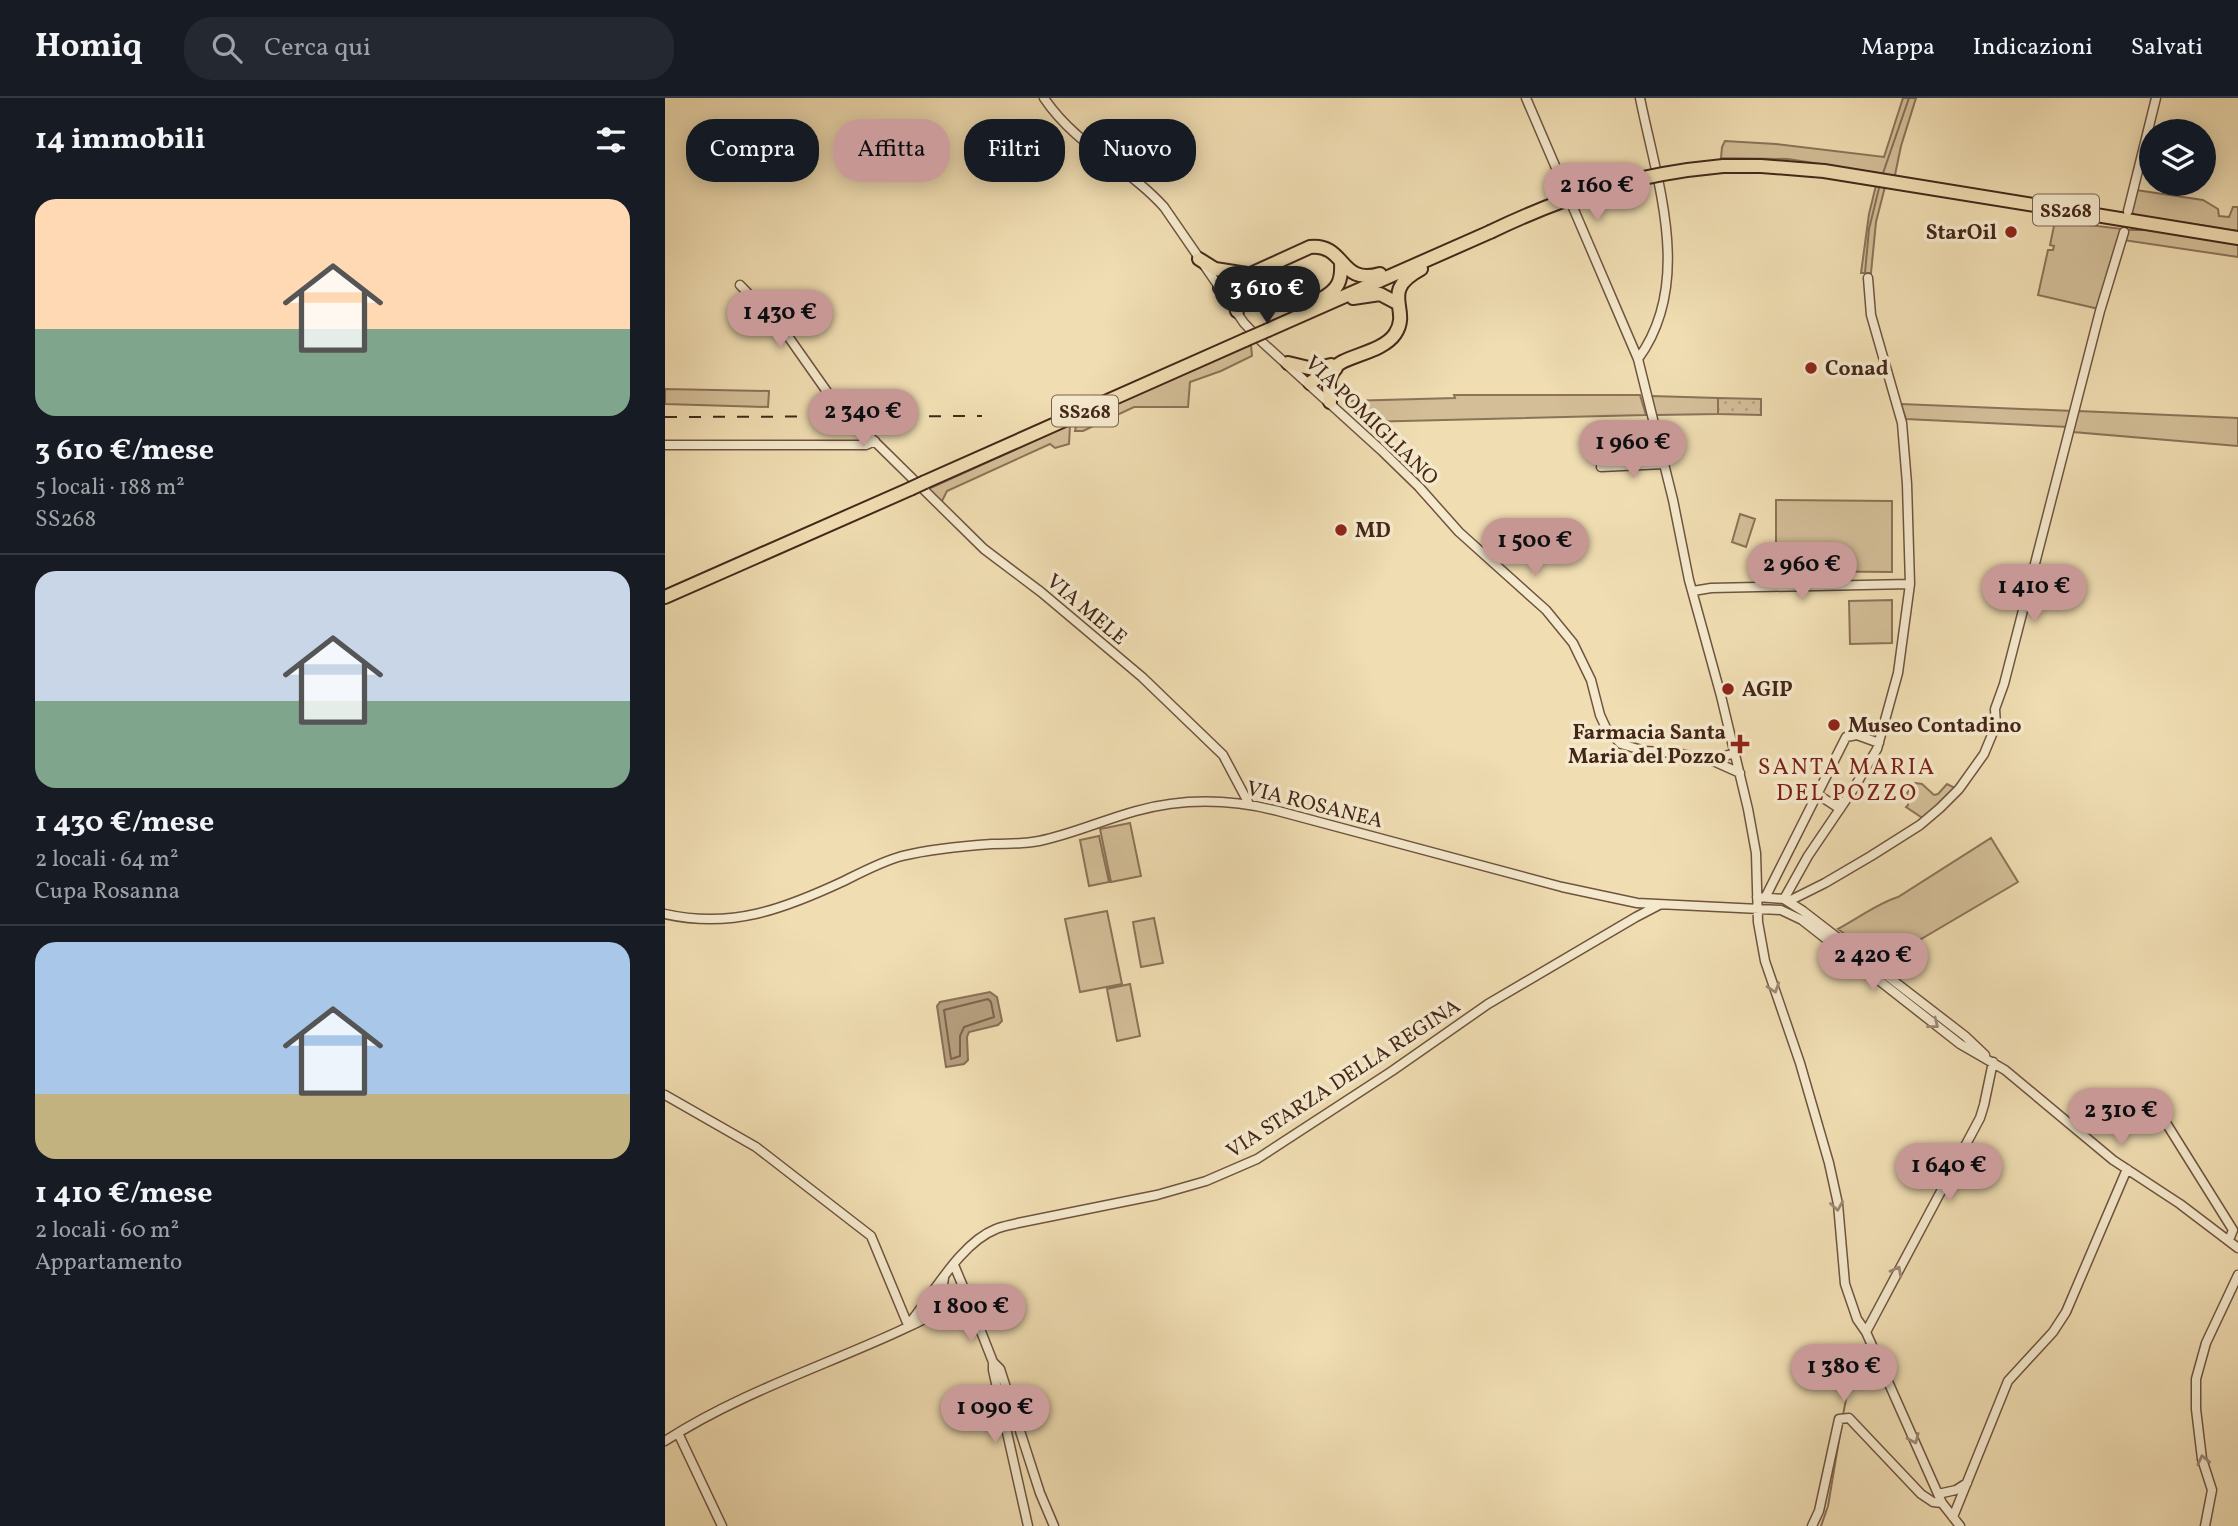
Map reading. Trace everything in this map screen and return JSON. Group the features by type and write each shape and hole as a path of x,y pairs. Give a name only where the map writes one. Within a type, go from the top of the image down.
{"highway":[{"name":"SS268","path":"665,597 1556,202 1603,187 1674,171 1723,166 1793,168 2238,238"},
{"path":"1220,288 1310,247 1329,248 1353,274 1369,277 1430,258"},
{"path":"1310,383 1394,335 1399,326 1398,290 1403,281 1453,248"},
{"path":"1199,259 1215,269 1247,274"},
{"path":"1285,323 1332,293 1341,279 1341,263"},
{"path":"1237,311 1238,287 1247,274"},
{"path":"1316,309 1372,293 1386,296 1397,303"},
{"path":"1288,363 1313,369 1341,363"},
{"path":"1330,402 1327,383 1330,375 1341,363"}],"street":[{"name":"VIA POMIGLIANO","path":"1044,98 1085,144 1139,181 1164,207 1220,288 1262,342 1310,383 1419,487 1459,532 1509,574 1546,610 1573,643 1591,680 1600,715 1621,744 1632,749 1676,753 1711,760 1740,773"},
{"path":"1526,98 1638,359 1740,773 1756,853 1761,896"},
{"path":"1638,359 1650,343 1661,311 1668,282 1669,248 1640,98"},
{"path":"2128,211 2157,98"},
{"path":"1786,900 1825,883 1920,825 1959,789 1984,754 1996,725 1995,709 2004,684 2100,311 2124,232"},
{"path":"1786,900 1808,856 1867,767 1879,743 1898,673 1910,584 1902,423 1871,315 1868,278"},
{"name":"VIA MELE","path":"740,285 785,332 835,403 984,549 1041,592 1137,672 1223,755 1249,804"},
{"path":"665,445 866,445 875,441"},
{"path":"1601,467 1664,464"},
{"path":"1693,591 1910,584"},
{"path":"1879,743 1857,734 1846,737 1761,896 1757,908 1758,922 1765,961 1800,1063 1829,1163 1837,1204 1845,1284 1857,1319 1866,1332 1940,1498 1960,1526"},
{"name":"VIA POMIGLIANO","path":"1711,760 1735,753"},
{"path":"1817,794 1840,809"},
{"name":"VIA ROSANEA","path":"665,914 712,919 747,917 793,903 901,856 959,847 1041,841 1136,811 1192,802 1249,804 1562,887 1659,905 1781,910 1802,920 1960,1044 1993,1062"},
{"path":"1761,896 1786,900 1849,944 2127,1169 2180,1203 2238,1248"},
{"name":"VIA STARZA DELLA REGINA","path":"908,1325 968,1248 996,1229 1157,1195 1206,1181 1257,1159 1392,1071 1488,1004 1659,905"},
{"path":"1866,1332 1980,1118 1993,1062"},
{"path":"665,1095 756,1147 871,1236 908,1325"},
{"path":"2158,1110 2231,1227 2233,1233 2229,1240"},
{"path":"1953,1517 2008,1381 2053,1332 2066,1312 2127,1169"},
{"path":"954,1265 993,1362 1028,1526"},
{"path":"2205,1526 2212,1490 2202,1459 2196,1409 2196,1379 2206,1343 2238,1275"},
{"path":"944,1278 941,1298 976,1316"},
{"name":"VIA STARZA DELLA REGINA","path":"665,1441 730,1406 967,1296"},
{"path":"993,1362 1000,1370 1040,1493 1054,1526"},
{"path":"1812,1526 1819,1511 1839,1419 1849,1418 1921,1494 1933,1502 1967,1483"},
{"path":"678,1433 722,1526"}],"shaded area":[{"path":"1903,98 1916,98 1895,175 1888,175 1876,222 1871,273 1861,273 1869,214 1879,173 1788,159 1721,158 1725,141 1776,144 1884,157"},
{"path":"2136,190 2139,190 2139,196 2176,196 2203,200 2218,209 2219,216 2229,217 2233,207 2238,207 2238,231 2129,214"},
{"path":"2055,221 2123,229 2099,309 2038,295 2048,250 2053,250 2054,246 2050,245"},
{"path":"2126,230 2157,230 2238,244 2238,257 2123,240"},
{"path":"1251,345 1252,356 1190,382 1188,407 1134,407 1083,431 1075,431 1077,421"},
{"path":"665,389 769,391 768,407 665,404"},
{"path":"1454,395 1640,395 1646,415 1363,422 1343,403 1455,398"},
{"path":"1651,396 1718,398 1718,414 1656,415"},
{"path":"1718,398 1761,399 1761,415 1718,414"},
{"path":"1901,404 2073,411 2068,427 1906,419"},
{"path":"2078,411 2238,418 2238,446 2073,432"},
{"path":"1070,425 1069,444 1055,448 1050,444 947,491 942,501 926,490"},
{"path":"1776,500 1892,501 1892,572 1776,571"},
{"path":"1740,514 1755,519 1746,547 1732,542"},
{"path":"1892,600 1892,643 1850,644 1849,601"},
{"path":"1915,783 1922,784 1934,795 1947,784 1955,788 1924,819 1906,807 1907,793"},
{"path":"1130,823 1141,876 1111,882 1100,829"},
{"path":"1099,836 1109,882 1089,886 1080,840"},
{"path":"1991,838 2018,882 1882,962 1838,929 1898,897"},
{"path":"1107,911 1122,984 1080,992 1065,919"},
{"path":"1154,918 1163,963 1141,967 1133,922"},
{"path":"1130,984 1140,1036 1117,1041 1107,989"}],"water":[{"path":"990,992 997,997 1002,1021 998,1025 969,1032 968,1060 964,1064 946,1067 937,1006 940,1002"}],"waterway":[{"path":"1882,176 1909,98"},
{"path":"1865,273 1869,229 1880,184"},
{"path":"1843,1415 1856,1347"},
{"path":"1821,1526 1828,1506 1841,1428"}],"railway":[{"path":"665,417 982,416"}],"place":[{"name":"StarOil","path":"2011,232"},
{"name":"Conad","path":"1811,368"},
{"name":"MD","path":"1341,530"},
{"name":"AGIP","path":"1728,689"},
{"name":"Museo Contadino","path":"1834,725"},
{"name":"Farmacia Santa Maria del Pozzo","path":"1740,744"}],"district":[{"name":"SANTA MARIA DEL POZZO","path":"1847,779"}]}
